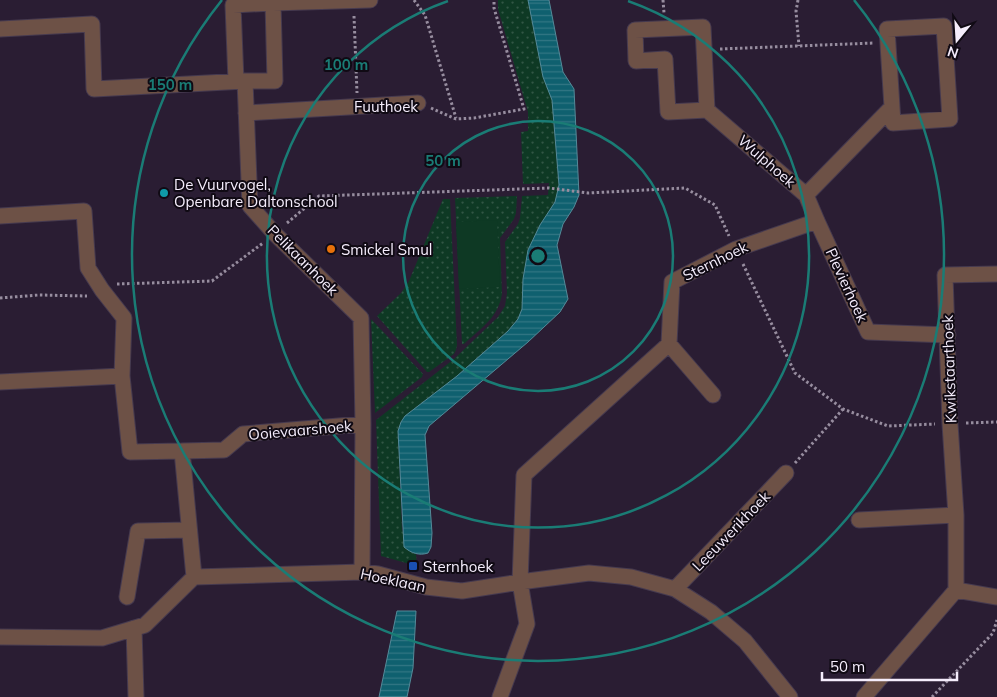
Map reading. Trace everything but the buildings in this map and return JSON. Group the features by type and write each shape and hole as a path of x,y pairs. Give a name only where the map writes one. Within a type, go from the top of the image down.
{"street":[{"path":"0,29 92,24 94,89 241,81 276,81 273,3 370,0"},
{"name":"Pelikaanhoek","path":"273,3 233,5 246,113 250,206 275,234 361,318 363,424 362,572"},
{"path":"944,26 950,119 893,123 892,107 887,29 944,26"},
{"path":"703,27 707,110 668,112 666,59 636,61 635,30 703,27"},
{"name":"Fuuthoek","path":"246,113 418,103"},
{"path":"806,195 892,107"},
{"name":"Wulphoek","path":"707,110 806,195 817,221"},
{"path":"0,216 84,211 88,268 124,318 122,376 0,382"},
{"name":"Sternhoek","path":"670,344 672,282 736,249 817,221"},
{"name":"Plevierhoek","path":"817,221 868,332 948,335"},
{"name":"Kwikstaarthoek","path":"956,590 956,515 950,424 945,275 997,274"},
{"path":"500,697 528,624 520,582 524,475 670,344 713,395"},
{"name":"Ooievaarshoek","path":"122,376 130,452 224,450 243,434 363,424"},
{"path":"0,637 102,638 145,625 194,576 182,451"},
{"name":"Leeuwerikhoek","path":"675,588 786,473"},
{"path":"859,520 956,515"},
{"path":"128,597 138,531 190,530"},
{"name":"Hoeklaan","path":"194,576 362,572 378,574 426,588 462,591 589,573 631,577 675,588 711,612 745,641 790,697"},
{"path":"864,697 956,590 997,597"},
{"path":"134,628 136,697"}],"path":[{"path":"414,0 425,15 456,119"},
{"name":"Fuuthoek","path":"418,103 456,119 474,118 524,109 494,8 494,0"},
{"path":"798,0 796,11 799,46"},
{"path":"353,1 357,106"},
{"path":"704,49 888,42"},
{"path":"549,188 588,193 684,188 715,205 796,372 843,409 888,426 997,422"},
{"path":"786,473 843,409"},
{"path":"932,697 993,633 997,620"}],"green space":[{"path":"498,0 528,0 543,76 552,99 559,185 558,194 528,250 523,279 522,309 518,319 508,331 457,376 405,416 401,422 398,431 402,529 409,551 416,554 417,566 381,556 376,420 454,359 498,317 505,306 507,293 505,242 518,224 522,196 548,195 549,183 523,184 521,132 528,131 528,112 498,9"},
{"path":"517,196 514,219 500,238 502,294 500,302 497,310 488,322 462,344 455,198"},
{"path":"443,199 450,199 457,345 454,354 427,372 377,316 401,293 409,281"},
{"path":"497,220 500,287 459,289 456,222"},
{"path":"371,319 423,374 422,377 375,413"}],"water":[{"path":"528,0 549,0 563,72 574,89 579,195 563,224 557,245 568,299 560,312 528,342 429,426 425,435 432,533 431,547 428,553 418,554 404,547 398,431 401,422 405,416 457,376 508,331 518,319 522,309 523,279 528,250 540,225 555,202 559,185 552,100 543,77"},
{"path":"397,611 416,611 413,668 407,697 379,697"}],"place":[{"name":"De Vuurvogel, Openbare Daltonschool","path":"164,193"},
{"name":"Smickel Smul","path":"331,249"},
{"name":"Sternhoek","path":"413,566"}]}
